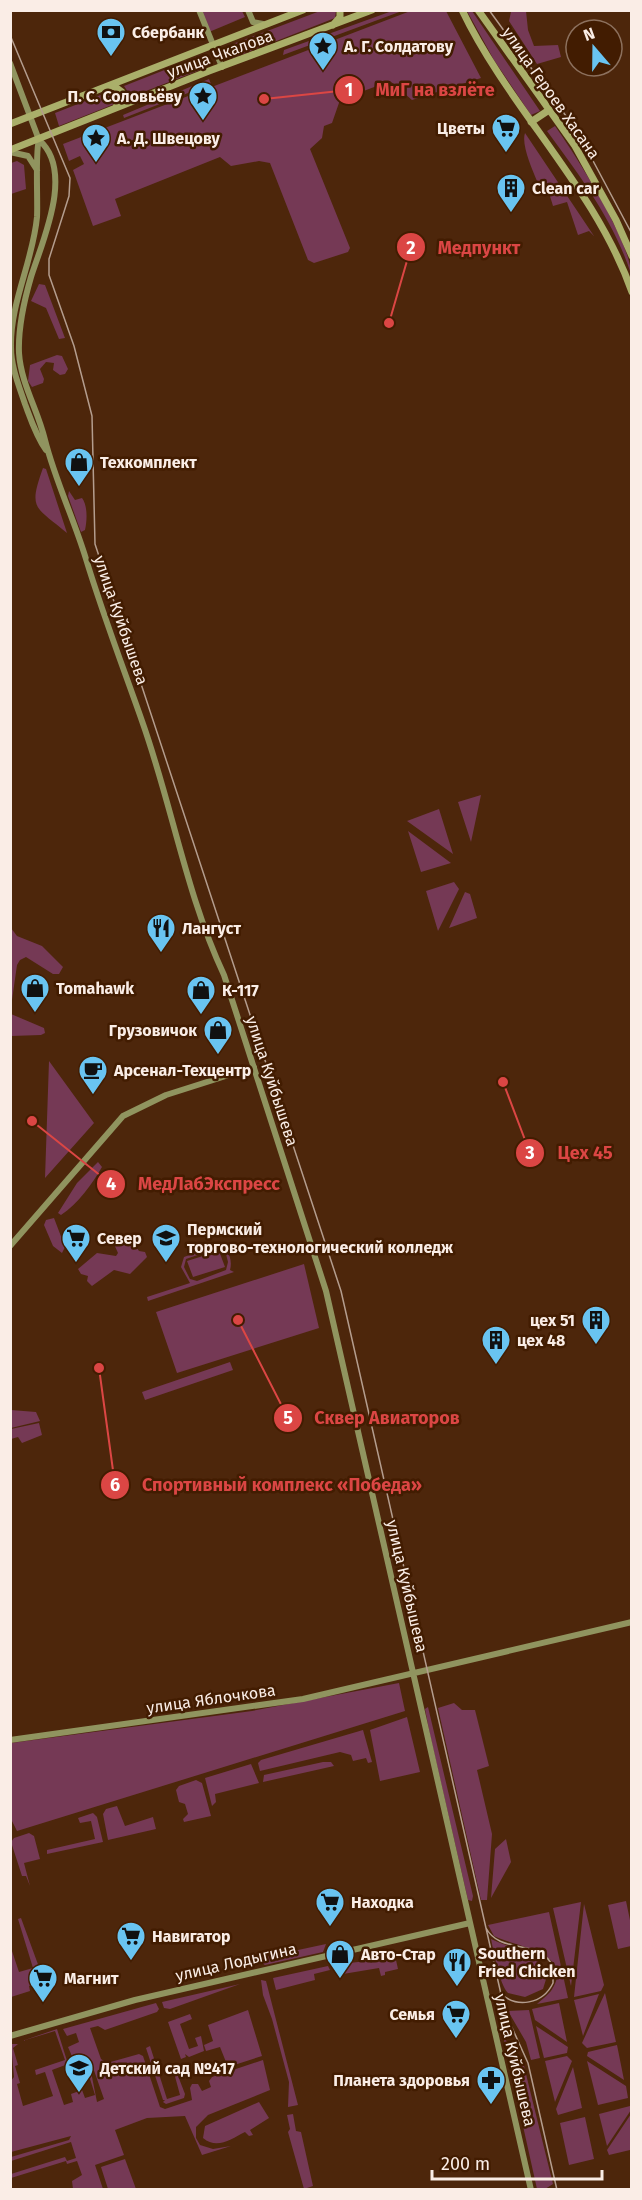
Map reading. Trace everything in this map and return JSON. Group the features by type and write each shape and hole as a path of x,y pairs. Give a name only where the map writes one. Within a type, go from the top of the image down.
{"main road":[{"path":"199,10 222,66"},
{"path":"248,10 253,22 267,25"},
{"name":"улица Чкалова","path":"10,124 303,10"},
{"path":"331,27 340,17 340,10"},
{"name":"улица Героев Хасана","path":"462,10 489,63 600,222 620,258 632,292"},
{"name":"улица Героев Хасана","path":"478,10 580,155 616,220 632,256"},
{"name":"улица Чкалова","path":"10,151 222,66 370,11"},
{"name":"улица Куйбышева","path":"10,63 39,139 48,148 54,199 47,232 31,279 19,347 27,388 47,451 87,559 105,624 143,722 164,790 176,842 254,1067 326,1291 531,2190"},
{"path":"102,87 114,86 122,92 122,102 114,109"},
{"path":"531,122 549,110"},
{"name":"улица Куйбышева","path":"39,139 35,237 12,323 11,345 20,391 39,441 47,451"},
{"path":"10,151 28,156 39,175"},
{"path":"10,1246 123,1116 165,1095 254,1067"},
{"name":"улица Яблочкова","path":"10,1740 263,1707 414,1675 632,1622"},
{"name":"улица Лодыгина","path":"10,2037 135,2000 470,1923"}],"shaded area":[{"path":"413,10 446,11 481,78 412,100 390,81 340,100 332,123 324,126 322,138 310,149 350,248 348,252 314,263 308,260 270,163 259,161 231,166 220,157 115,199 121,216 93,226 73,170 84,164 80,156 69,161 63,144"},
{"path":"200,11 242,11 245,17 209,32"},
{"path":"320,11 336,11 335,18 233,58 226,55 225,49 230,45"},
{"path":"392,11 402,11 283,55 284,50"},
{"path":"467,11 472,11 540,111 531,115 494,60"},
{"path":"526,11 528,30 534,46 558,45 561,57 537,64 509,21 511,12"},
{"path":"200,56 205,68 128,98 128,92 124,86"},
{"path":"209,79 211,84 124,118 123,115"},
{"path":"111,91 119,94 117,103 59,126 55,113"},
{"path":"555,126 612,220 629,260 631,274 606,217 547,131"},
{"path":"525,133 594,236 589,231 578,235 567,202 553,206 546,183 537,181 532,170 526,150"},
{"path":"17,161 24,165 26,189 11,194 11,163"},
{"path":"39,284 45,285 65,338 59,339 46,308 31,301"},
{"path":"57,355 62,356 68,369 65,374 60,375 53,370 54,363 46,362 40,369 44,379 43,383 32,387 28,381 30,365"},
{"path":"43,468 46,469 67,533 37,506 36,492"},
{"path":"69,491 75,500 82,498 85,505 86,526 81,532 68,496"},
{"path":"481,795 471,842 458,802"},
{"path":"439,809 453,854 407,821"},
{"path":"408,831 451,863 421,872"},
{"path":"454,882 459,889 438,931 426,891"},
{"path":"465,892 470,894 477,918 449,928"},
{"path":"11,928 17,936 42,946 63,967 59,974 53,974 26,957 20,960 17,965 11,1007"},
{"path":"11,1014 44,1028 45,1033 11,1036"},
{"path":"49,1061 94,1123 45,1178"},
{"path":"98,1162 102,1167 84,1193 61,1215 58,1213 77,1183"},
{"path":"54,1218 65,1247 62,1253 53,1246 44,1225 46,1220"},
{"path":"123,1236 129,1236 139,1251 145,1252 147,1257 130,1274 114,1270 92,1286 87,1281 88,1276 81,1274 78,1269 97,1253 116,1256 118,1253 113,1242"},
{"path":"215,1246 220,1247 228,1254 231,1262 230,1270 234,1272 148,1301 147,1297 190,1283 181,1267 184,1257","holes":["215,1249 226,1254 228,1262 226,1270 197,1281 190,1279 184,1267 186,1259"]},
{"path":"219,1251 225,1267 193,1277 187,1261"},
{"path":"304,1264 319,1328 177,1373 156,1312"},
{"path":"230,1362 233,1370 145,1400 142,1392"},
{"path":"11,1410 36,1412 40,1421 11,1428"},
{"path":"39,1423 42,1435 22,1443 18,1437 11,1439 11,1429"},
{"path":"399,1683 405,1711 17,1831 11,1819 11,1743 252,1711"},
{"path":"454,1703 462,1710 475,1710 489,1766 477,1770 492,1834 487,1900 481,1900 438,1708"},
{"path":"428,1707 473,1896 472,1901 468,1900 430,1735 425,1709"},
{"path":"407,1717 420,1772 380,1781 370,1730"},
{"path":"363,1730 372,1762 368,1763 366,1758 353,1761 351,1755 340,1752 260,1771 258,1763 261,1760"},
{"path":"331,1762 334,1766 263,1782 264,1775"},
{"path":"251,1764 259,1783 215,1794 216,1802 212,1806 205,1778"},
{"path":"196,1780 202,1783 211,1816 184,1822 183,1819 188,1814 185,1804 179,1802 176,1790 179,1786"},
{"path":"117,1806 125,1826 153,1817 156,1829 108,1840 103,1814 106,1809"},
{"path":"93,1813 97,1817 103,1842 47,1854 47,1850 95,1839 91,1821 80,1823 78,1818"},
{"path":"29,1833 34,1836 40,1859 24,1863 30,1886 26,1876 22,1876 11,1842 14,1838"},
{"path":"506,1839 511,1862 491,1898 495,1849"},
{"path":"626,1901 631,1925 631,1946 618,1949 608,1905"},
{"path":"581,1902 571,1986 553,1908"},
{"path":"584,1904 604,1985 601,1991 574,1997"},
{"path":"549,1912 568,1998 537,2004 551,1991 557,1978 556,1968 550,1959 540,1953 494,1936 488,1925"},
{"path":"21,1918 43,1978 29,1986 30,1991 11,1997 11,1948 19,1972 33,1968 18,1919"},
{"path":"491,1939 523,1952 537,1961 547,1976 543,1989 525,1997 508,1993 499,1975"},
{"path":"326,1944 323,1952 265,1965 256,1959"},
{"path":"394,1951 398,1969 385,1972 385,1975 381,1976 379,1968 343,1974 341,1964 358,1962"},
{"path":"328,1966 330,1970 314,1974 315,1980 276,1990 273,1978"},
{"path":"261,1980 266,1981 298,2105 288,2107 289,2082 263,1995"},
{"path":"240,1984 170,2009 164,2008 162,2002"},
{"path":"605,1993 616,2042 587,2048 582,2043"},
{"path":"599,1994 583,2036 574,2000"},
{"path":"156,2003 159,2009 157,2012 105,2030 98,2026 90,2028 101,2059 107,2063 139,2054 143,2056 160,2107 165,2109 192,2100 190,2088 192,2084 198,2084 202,2091 211,2087 209,2081 212,2077 263,2060 270,2090 208,2115 196,2127 196,2138 200,2145 213,2149 231,2146 202,2155 185,2116 147,2118 115,2130 124,2155 95,2165 103,2189 73,2189 72,2181 82,2175 77,2161 67,2164 66,2161 11,2178 11,2174 65,2157 67,2161 76,2158 71,2142 11,2161 11,2157 69,2140 71,2136 11,2152 10,2082 14,2077 11,2044 18,2044 13,2048 20,2083 17,2084 23,2106 53,2096 45,2072 36,2075 35,2070 65,2060 55,2031 22,2041 57,2029 68,2064 52,2070 64,2105 73,2102 71,2094 82,2090 85,2098 95,2095 86,2066 75,2069 74,2067 84,2064 90,2067 97,2102 104,2099 90,2059 74,2061 68,2047 79,2042 76,2033 67,2036 63,2029"},
{"path":"559,2003 567,2042 535,2020 532,2009"},
{"path":"248,2010 262,2056 228,2067 220,2047 206,2051 204,2045 213,2041 208,2025"},
{"path":"529,2010 540,2058 531,2060 526,2042 508,2011"},
{"path":"190,2014 192,2019 180,2024 189,2049 198,2046 195,2038 201,2036 204,2051 189,2057 185,2054 186,2057 181,2059 168,2022"},
{"path":"536,2026 568,2047 567,2053 544,2058"},
{"path":"503,2036 524,2066 553,2184 545,2189 537,2189"},
{"path":"617,2045 624,2080 587,2056 588,2052"},
{"path":"150,2046 167,2099 180,2095 173,2069 175,2068 185,2094 184,2098 166,2104 163,2102 165,2100 163,2100 146,2048"},
{"path":"567,2056 572,2061 555,2102 545,2061"},
{"path":"587,2061 626,2086 628,2098 598,2105"},
{"path":"573,2067 582,2108 558,2115 556,2109"},
{"path":"259,2102 269,2118 250,2130 253,2135 249,2136 245,2132 219,2143 203,2138 205,2126"},
{"path":"630,2106 631,2110 607,2146 599,2114"},
{"path":"293,2114 296,2131 301,2132 313,2186 304,2189 288,2132 290,2129 287,2115"},
{"path":"631,2114 630,2150 609,2155 607,2150"},
{"path":"585,2117 594,2159 569,2165 560,2123"},
{"path":"125,2159 136,2189 108,2189 101,2167"}],"tram line":[{"path":"489,10 566,116 591,157 632,234"},
{"path":"10,35 70,178 69,196 49,259 49,275 74,346 92,416 95,544 341,1291 501,1994 509,2021 528,2063 557,2190"},
{"path":"486,1928 492,1936 501,1941 539,1952 553,1967 553,1983 549,1990 536,2000 514,2001 500,1993"}],"place":[{"name":"Сбербанк","path":"111,58"},
{"name":"А. Г. Солдатову","path":"323,72"},
{"name":"МиГ на взлёте","path":"264,99"},
{"name":"П. С. Соловьёву","path":"203,122"},
{"name":"Цветы","path":"506,154"},
{"name":"А. Д. Швецову","path":"96,164"},
{"name":"Clean car","path":"511,214"},
{"name":"Медпункт","path":"389,323"},
{"name":"Техкомплект","path":"79,488"},
{"name":"Лангуст","path":"161,954"},
{"name":"Tomahawk","path":"35,1014"},
{"name":"К-117","path":"201,1016"},
{"name":"Грузовичок","path":"218,1056"},
{"name":"Цех 45","path":"503,1082"},
{"name":"Арсенал-Техцентр","path":"93,1096"},
{"name":"МедЛабЭкспресс","path":"32,1121"},
{"name":"Север","path":"76,1264"},
{"name":"Пермский торгово-технологический колледж","path":"166,1264"},
{"name":"Сквер Авиаторов","path":"238,1320"},
{"name":"цех 51","path":"596,1346"},
{"name":"цех 48","path":"496,1366"},
{"name":"Спортивный комплекс «Победа»","path":"99,1368"},
{"name":"Находка","path":"330,1928"},
{"name":"Навигатор","path":"131,1962"},
{"name":"Авто-Стар","path":"340,1980"},
{"name":"Southern Fried Chicken","path":"457,1988"},
{"name":"Магнит","path":"43,2004"},
{"name":"Семья","path":"456,2040"},
{"name":"Детский сад №417","path":"79,2094"},
{"name":"Планета здоровья","path":"491,2106"}]}
